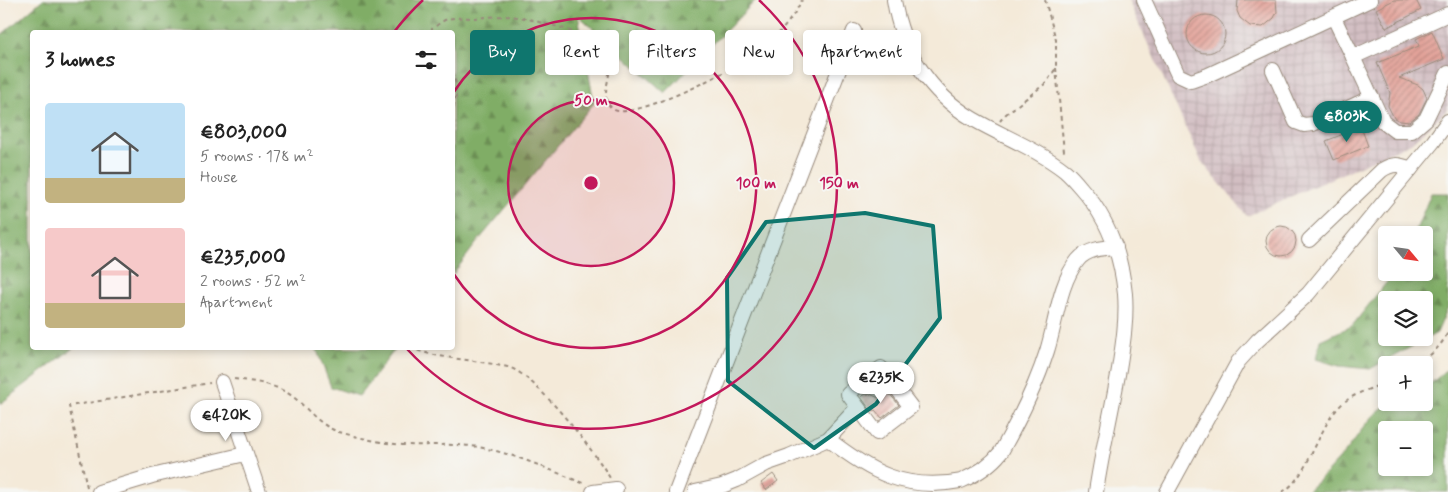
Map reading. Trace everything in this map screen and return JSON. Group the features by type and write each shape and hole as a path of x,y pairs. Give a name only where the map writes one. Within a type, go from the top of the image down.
{"street":[{"path":"894,0 898,20 906,43 917,65 949,102 972,118 1037,151 1066,172 1090,199 1111,233 1120,261 1125,293 1125,331 1096,492"},
{"path":"1144,0 1178,75 1191,81 1334,18 1370,0"},
{"path":"1354,57 1448,14"},
{"path":"1334,18 1383,122 1395,131 1412,131 1426,118 1448,73"},
{"path":"1273,70 1296,122 1304,125 1313,124 1372,97"},
{"path":"676,492 837,75"},
{"path":"1167,492 1238,362 1257,341 1308,294 1442,131 1448,121"},
{"path":"1309,240 1382,170 1390,165 1397,164 1411,169"},
{"path":"828,439 875,474 900,484 921,488 943,486 982,471 1001,452 1034,386 1047,350 1062,293 1070,271 1079,258 1086,253 1116,247"},
{"path":"881,368 911,407 878,433 858,408 848,394 881,368"},
{"path":"222,382 259,492"},
{"path":"695,492 722,486 766,464 828,439 858,408"},
{"path":"99,492 152,476 245,454"},
{"path":"591,489 616,489"}],"path":[{"path":"432,30 432,28 447,19 517,17 567,28 596,44 608,60 609,77 605,90 608,102 614,110 625,112 653,104 688,90 726,72 758,52 775,37 796,13 802,0"},
{"path":"1045,0 1056,40 1056,68 1064,152"},
{"path":"995,130 1006,114 1046,83 1056,68"},
{"path":"455,78 457,94 455,102"},
{"path":"1429,356 1444,342 1448,332"},
{"path":"416,350 435,356 512,368 530,380 570,424 599,460 616,489"},
{"path":"88,492 69,406 233,379 262,383 278,388 292,396 320,422 334,430 362,438 404,445 476,447 518,456 591,489"},
{"path":"1282,492 1299,478 1316,442 1338,408 1351,396 1378,385"}],"highlighted area":[{"path":"865,213 933,226 940,318 876,404 814,448 728,381 727,278 766,222"}],"shaded area":[{"path":"1128,0 1448,0 1448,109 1411,143 1247,216 1201,161"}],"green space":[{"path":"42,0 756,0 715,42 715,30 629,30 629,61 619,52 619,30 595,30 578,15 581,30 545,30 545,75 589,75 594,103 478,241 455,271 455,30 30,30 30,350 70,350 0,404 0,36"},
{"path":"645,75 683,75 665,93"},
{"path":"1431,193 1448,193 1448,307 1437,333 1433,335 1433,291 1380,291 1388,281 1433,281 1433,226 1418,226"},
{"path":"1378,293 1378,346 1413,346 1394,356 1378,356 1378,365 1370,369 1339,366 1316,359 1320,340 1352,326"},
{"path":"317,350 394,350 359,396 331,387"},
{"path":"1448,369 1448,492 1306,492 1342,456 1377,412 1433,411 1433,382"}],"building":[{"path":"1238,0 1276,0 1277,12 1274,18 1263,27 1250,26 1240,18 1237,11"},
{"path":"1394,0 1416,0 1421,10 1386,28 1376,9"},
{"path":"1206,15 1220,20 1225,34 1220,48 1206,53 1192,48 1187,34 1192,20"},
{"path":"1432,31 1444,59 1399,78 1418,85 1423,89 1427,98 1419,114 1409,122 1400,121 1394,118 1388,106 1390,93 1377,63 1419,46 1416,39"},
{"path":"1361,127 1368,146 1334,160 1326,141"},
{"path":"1281,226 1292,230 1296,241 1292,252 1281,256 1270,252 1266,241 1270,230"},
{"path":"887,391 899,405 882,418 875,410 871,411 861,397 870,394 879,398"},
{"path":"773,474 778,481 766,490 761,483"}]}
